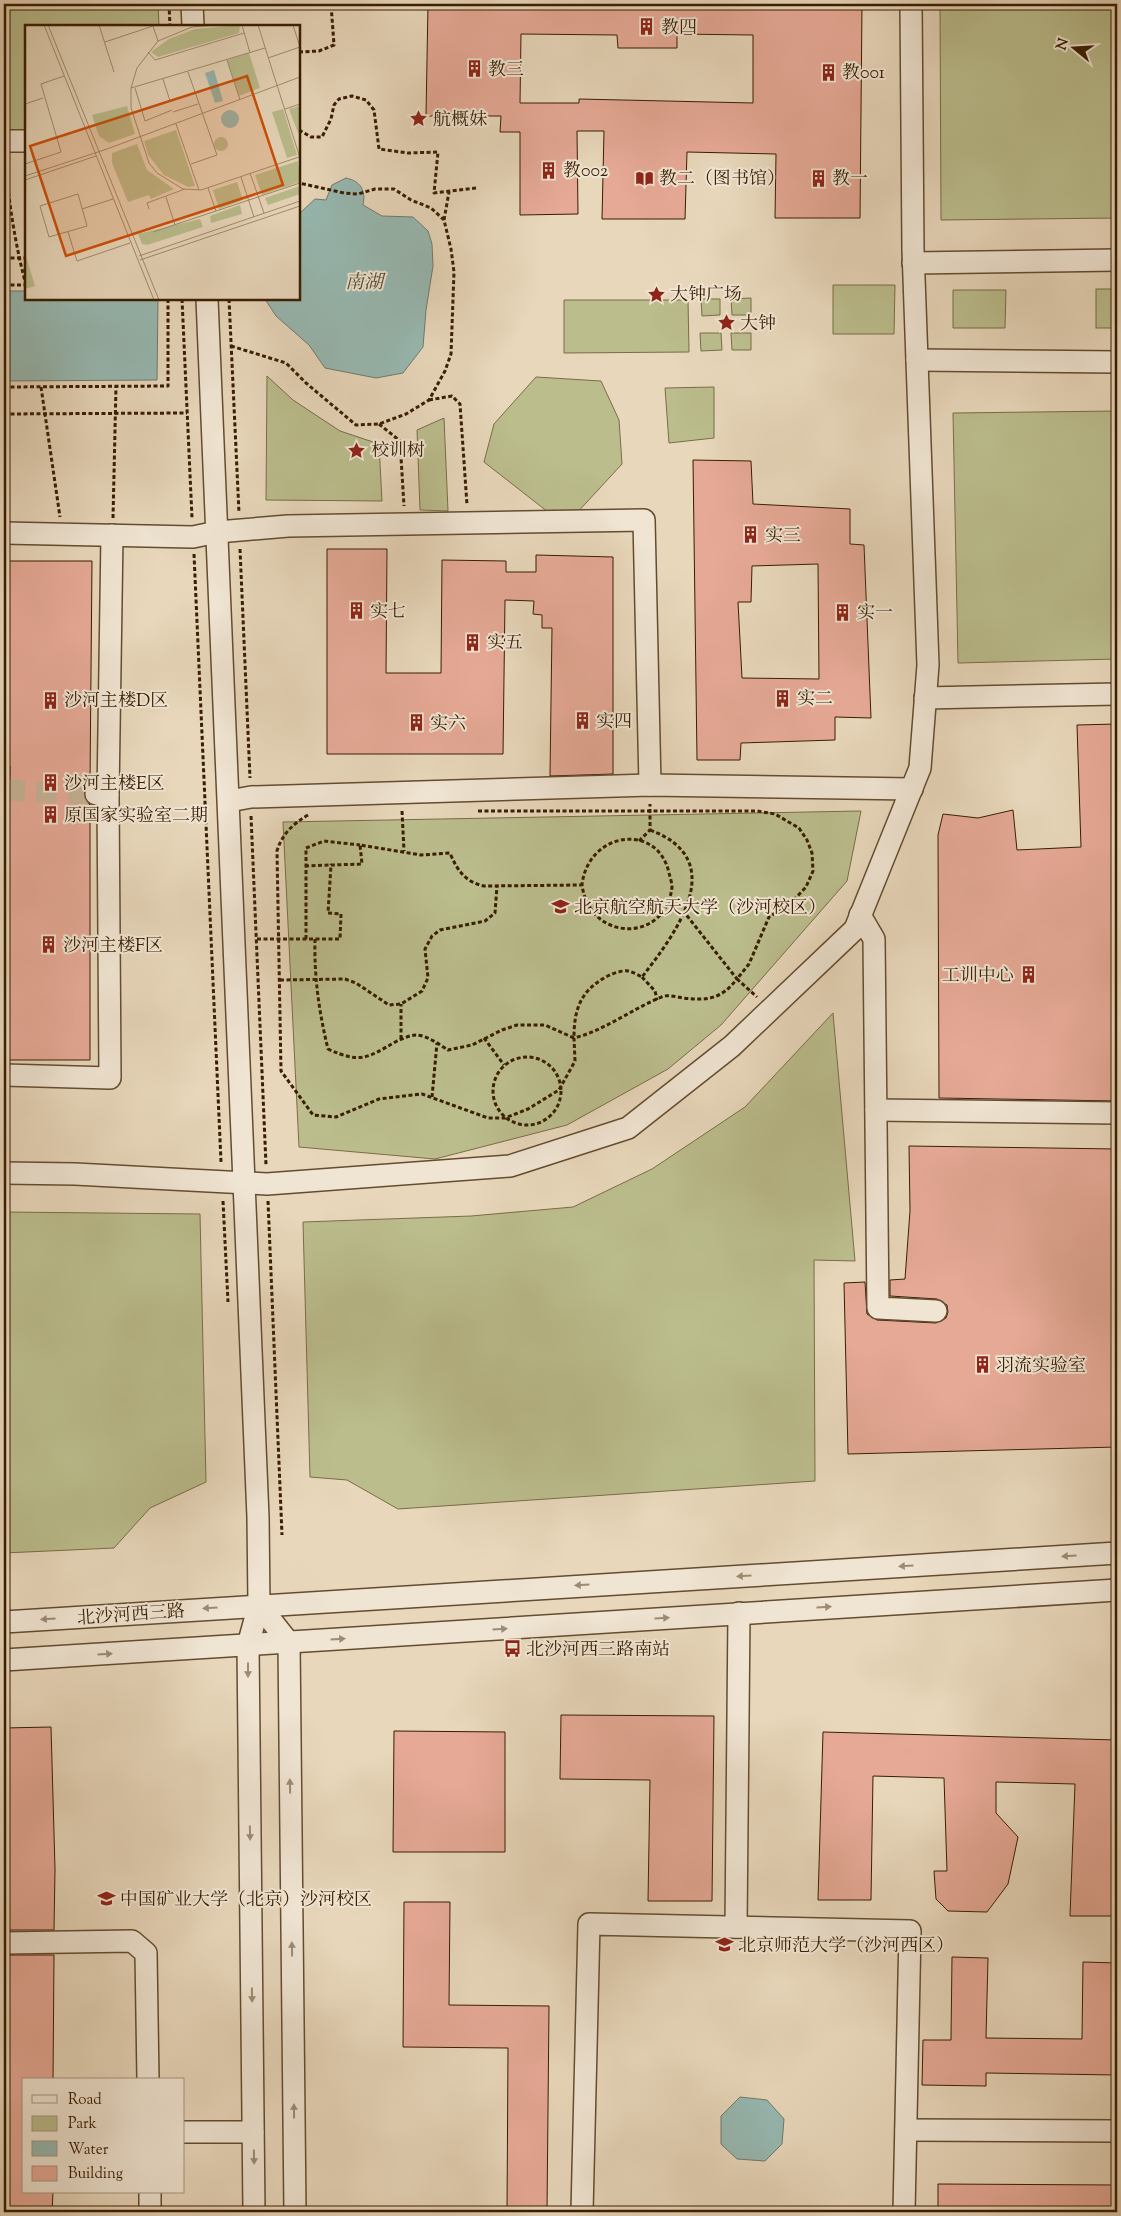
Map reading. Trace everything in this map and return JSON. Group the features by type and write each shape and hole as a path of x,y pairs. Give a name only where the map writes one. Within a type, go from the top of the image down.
{"street":[{"path":"192,4 193,25"},
{"path":"4,1173 76,1174 267,1184 510,1166 628,1128 732,1046 855,929 920,768 928,665 914,263 911,4"},
{"path":"4,141 25,141"},
{"path":"914,263 1117,260"},
{"path":"207,300 258,1517 258,1605 248,1645 254,2212"},
{"path":"917,360 1117,362"},
{"path":"4,533 112,529 193,537 217,532 288,526 644,520 650,786"},
{"path":"4,1075 110,1078 102,794 112,529"},
{"path":"926,698 1117,694"},
{"path":"229,801 250,797 402,802 650,786 912,789"},
{"path":"860,915 874,939 878,1308 936,1311"},
{"path":"876,1110 1117,1113"},
{"name":"北沙河西三路","path":"4,1622 1117,1553"},
{"path":"4,1660 739,1612 1117,1590"},
{"path":"258,1605 289,1642 294,2212"},
{"path":"736,1927 739,1612"},
{"path":"582,2212 589,1924 910,1931 904,2212"},
{"path":"4,1943 132,1941 146,1953 148,2078"},
{"path":"906,2130 1117,2131"},
{"path":"185,2132 253,2132"},
{"path":"150,2194 150,2212"}],"path":[{"path":"169,4 170,25"},
{"path":"300,52 319,51 334,45 331,4"},
{"path":"300,131 312,137 322,137 331,119 334,105 339,99 352,96 366,100 374,110 379,148 408,153 438,152 434,193 476,188"},
{"path":"4,156 8,198 25,281"},
{"path":"300,183 344,193 358,194 375,189 394,189 411,200 431,208 444,220"},
{"path":"429,400 445,371 451,354 454,272 444,220 448,192"},
{"path":"4,258 25,258"},
{"path":"4,285 25,285"},
{"path":"4,387 168,386 168,300"},
{"path":"182,300 228,1311"},
{"path":"229,300 282,1535"},
{"path":"231,346 286,363 306,383 356,424 379,424 406,414 429,400 452,396 460,404 469,523"},
{"path":"41,386 61,522"},
{"path":"112,529 116,386"},
{"path":"4,414 187,414"},
{"path":"379,424 400,441 405,524"},
{"path":"639,841 650,830 650,786"},
{"path":"393,812 402,802"},
{"path":"402,802 412,812"},
{"path":"402,802 404,851"},
{"path":"315,939 318,1010 328,1049 356,1059 374,1054 401,1039 416,1035 448,1050 472,1045 484,1038 518,1025 545,1025 574,1038 593,1033 610,1022 667,995 697,1000 711,998 727,992 749,964 769,917 791,903 806,887 814,871 812,854 807,840 799,828 776,814 757,811 472,811"},
{"path":"313,814 306,816 290,828 281,840 277,851 281,1071 313,1115 336,1117 378,1099 422,1094 488,1118 505,1118 528,1109 559,1090 575,1061 574,1019 586,991 595,983 611,975 627,971 642,977 655,991 657,1000"},
{"path":"642,977 684,912 693,886 690,863 667,836 650,830"},
{"path":"622,839 639,841 655,848 668,864 672,886 668,904 654,921 640,928 621,929 598,919 583,897 582,885 583,874 588,862 596,852 610,842 622,839"},
{"path":"306,939 306,848 324,841 404,851 421,855 450,853 456,869 475,884 497,886 582,885"},
{"path":"305,866 362,864 360,845"},
{"path":"257,939 340,940 341,914 328,913 331,865"},
{"path":"280,980 344,979 356,983 389,1005 402,1004 422,991 428,978 425,949 432,936 440,930 485,921 495,913 497,886"},
{"path":"684,912 737,979 771,1009"},
{"path":"401,1039 402,1004"},
{"path":"484,1038 504,1066"},
{"path":"432,1098 436,1043"},
{"path":"531,1056 545,1061 556,1071 561,1085 561,1099 555,1112 544,1121 531,1126 517,1124 505,1118 496,1106 492,1092 496,1077 504,1066 517,1058 531,1056"}],"green space":[{"path":"4,4 158,4 159,25 25,25 25,136 4,136"},
{"path":"940,4 1117,4 1117,218 941,220"},
{"path":"833,285 895,285 894,334 833,334"},
{"path":"1096,289 1117,289 1117,328 1096,328"},
{"path":"953,290 1006,290 1005,328 953,328"},
{"path":"751,298 751,315 732,315 731,299"},
{"path":"701,299 720,299 720,315 702,316"},
{"path":"564,300 688,300 689,352 564,353"},
{"path":"700,333 721,333 722,350 701,351"},
{"path":"731,333 751,333 751,350 732,350"},
{"path":"267,376 293,400 340,431 379,444 382,501 266,500"},
{"path":"536,377 601,381 619,420 622,464 574,516 548,512 484,462 494,424"},
{"path":"714,387 714,438 669,443 665,388"},
{"path":"1117,411 1117,659 958,663 953,413"},
{"path":"444,418 448,511 420,510 417,430"},
{"path":"861,811 847,881 721,1025 668,1069 567,1125 435,1159 299,1147 283,822"},
{"path":"833,1013 855,1261 814,1260 815,1481 398,1509 347,1480 310,1477 303,1222 471,1216 573,1207 652,1169 745,1107"},
{"path":"4,1212 200,1214 206,1482 150,1508 114,1548 4,1553"}],"water":[{"name":"南湖","path":"346,178 351,179 359,184 363,191 363,205 382,216 413,217 428,231 432,244 433,266 426,310 423,347 403,373 376,378 325,368 309,345 276,316 266,300 300,300 300,213 315,199 326,200 332,185"},
{"path":"4,291 25,291 25,300 158,300 157,380 4,381"},
{"path":"740,2097 767,2100 784,2119 782,2144 765,2161 737,2159 721,2144 721,2116"}],"building":[{"path":"428,4 862,4 860,218 775,218 776,154 687,152 685,219 602,219 604,131 577,131 578,214 520,215 520,132 500,132 501,116 426,116","holes":["521,34 617,35 618,48 677,48 677,34 753,35 753,103 579,99 579,103 520,103"]},
{"path":"693,460 751,461 753,504 850,509 850,544 864,545 871,718 835,717 835,740 741,743 740,760 697,760","holes":["818,564 819,679 742,678 738,602 751,602 752,566"]},
{"path":"327,549 387,549 386,673 441,673 442,560 506,561 506,572 536,572 536,555 613,557 613,774 550,776 552,628 542,628 542,615 533,614 534,601 505,600 503,754 327,754"},
{"name":"原国家实验室二期","path":"4,561 92,561 90,783 84,793 85,800 90,805 90,1060 4,1060 4,829 9,829 10,766 4,766"},
{"name":"工训中心","path":"1117,724 1117,1101 939,1098 938,835 943,814 978,818 1013,810 1017,850 1081,847 1077,725"},
{"name":"羽流实验室","path":"909,1146 1117,1149 1117,1447 848,1454 844,1283 865,1282 867,1314 877,1320 936,1323 946,1318 948,1312 947,1305 937,1299 890,1296 890,1280 905,1279 910,1211"},
{"path":"561,1715 714,1716 712,1901 648,1901 650,1780 560,1779"},
{"path":"51,1727 55,1869 54,1930 8,1930 8,1870 4,1871 4,1728"},
{"path":"394,1731 505,1732 505,1852 393,1852"},
{"path":"823,1732 1117,1740 1117,1916 1070,1916 1075,1784 996,1782 996,1813 1018,1837 1008,1884 987,1912 948,1911 936,1899 934,1871 947,1871 944,1778 873,1776 871,1900 818,1900"},
{"path":"404,1902 450,1902 449,2005 549,2006 547,2212 507,2212 508,2048 403,2047"},
{"path":"7,1955 54,1955 53,2078 22,2078 22,2194 53,2194 52,2212 6,2212"},
{"path":"952,1957 988,1958 986,2038 1082,2039 1083,1962 1117,1963 1117,2075 986,2073 986,2086 922,2085 923,2040 951,2040"},
{"path":"938,2184 1117,2185 1117,2212 938,2212"}],"tunnel":[{"path":"4,790 96,794"}],"place":[{"name":"教四","path":"647,27"},
{"name":"教三","path":"474,69"},
{"name":"教001","path":"828,72"},
{"name":"航概妹","path":"419,119"},
{"name":"教002","path":"549,170"},
{"name":"教二（图书馆）","path":"645,178"},
{"name":"教一","path":"818,178"},
{"name":"大钟广场","path":"656,294"},
{"name":"大钟","path":"726,323"},
{"name":"校训树","path":"357,450"},
{"name":"实三","path":"751,535"},
{"name":"实七","path":"356,611"},
{"name":"实一","path":"843,612"},
{"name":"实五","path":"473,642"},
{"name":"实二","path":"783,698"},
{"name":"沙河主楼D区","path":"50,700"},
{"name":"实四","path":"582,721"},
{"name":"实六","path":"416,723"},
{"name":"沙河主楼E区","path":"50,783"},
{"name":"原国家实验室二期","path":"50,815"},
{"name":"北京航空航天大学（沙河校区）","path":"560,907"},
{"name":"沙河主楼F区","path":"49,945"},
{"name":"工训中心","path":"1028,975"},
{"name":"羽流实验室","path":"982,1365"},
{"name":"北沙河西三路南站","path":"512,1649"},
{"name":"中国矿业大学（北京）沙河校区","path":"106,1899"},
{"name":"北京师范大学（沙河西区）","path":"724,1945"}]}
